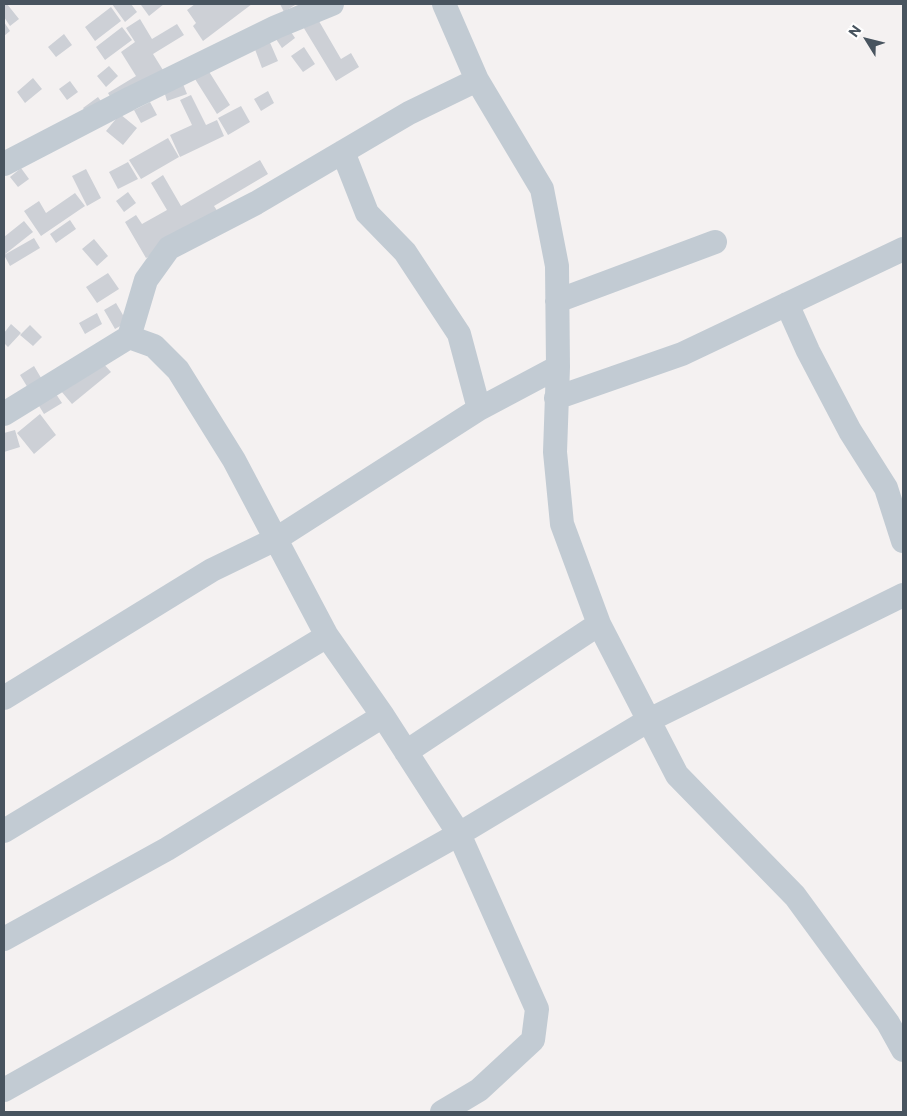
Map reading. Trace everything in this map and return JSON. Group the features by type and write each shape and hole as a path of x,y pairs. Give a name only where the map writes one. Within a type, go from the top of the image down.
{"street":[{"path":"4,164 131,98 276,27 332,4"},
{"path":"444,4 477,80 542,189 557,266 558,367 555,452 562,524 599,624 677,775 795,896 896,1019 903,1050"},
{"path":"4,414 129,337 146,280 169,248 256,203 409,113 477,80"},
{"path":"343,152 367,213 404,252 459,334 479,409"},
{"path":"557,301 715,242"},
{"path":"556,398 682,354 903,249"},
{"path":"787,304 808,351 850,431 886,488 903,540"},
{"path":"129,337 154,346 178,370 234,460 327,636 383,716 458,834 537,1009 532,1040 479,1090 442,1112"},
{"path":"4,698 212,570 276,539 479,409 558,367"},
{"path":"4,1090 458,834 649,720 903,595"},
{"path":"406,752 599,624"},
{"path":"4,831 327,636"},
{"path":"4,940 167,849 383,716"}],"building":[{"path":"4,4 7,4 19,19 10,26 4,17"},
{"path":"112,4 131,4 137,12 125,22"},
{"path":"164,4 149,16 141,5"},
{"path":"195,4 252,4 203,41 193,26 196,23 187,10"},
{"path":"280,4 294,4 295,5 284,12"},
{"path":"111,7 121,21 95,41 85,27"},
{"path":"316,16 341,59 351,53 359,67 336,81 302,25"},
{"path":"140,19 152,39 177,24 184,35 153,54 166,75 116,107 108,93 136,76 121,52 135,42 126,28"},
{"path":"4,22 10,31 4,36"},
{"path":"287,26 295,38 282,48 274,36"},
{"path":"122,27 132,40 105,60 96,47"},
{"path":"64,34 72,45 56,57 48,47"},
{"path":"268,38 278,61 262,68 253,44"},
{"path":"304,47 315,64 303,72 291,56"},
{"path":"109,66 118,76 106,87 97,76"},
{"path":"208,70 230,105 217,114 195,79"},
{"path":"33,78 42,89 25,103 17,92"},
{"path":"70,81 78,92 67,100 59,89"},
{"path":"183,84 187,94 167,101 164,91"},
{"path":"268,91 274,103 261,111 254,99"},
{"path":"191,95 206,125 217,120 224,136 180,157 170,135 192,125 180,100"},
{"path":"98,97 106,108 91,119 83,108"},
{"path":"150,102 157,115 141,123 134,110"},
{"path":"241,106 250,122 228,135 218,118"},
{"path":"120,114 137,128 123,145 106,131"},
{"path":"168,138 179,157 141,179 129,160"},
{"path":"260,160 268,174 214,206 220,215 146,258 125,222 136,215 142,224 167,210 151,183 163,175 181,206"},
{"path":"128,162 138,179 118,189 109,172"},
{"path":"21,168 29,179 18,187 10,177"},
{"path":"86,169 101,198 87,206 72,176"},
{"path":"128,192 136,203 124,212 116,201"},
{"path":"75,193 85,206 41,236 24,211 39,201 46,213"},
{"path":"70,220 76,229 56,243 50,234"},
{"path":"24,221 33,232 4,255 4,237"},
{"path":"34,238 40,248 10,266 4,255"},
{"path":"94,239 108,256 97,266 82,249"},
{"path":"108,273 119,289 97,303 86,287"},
{"path":"116,303 127,322 115,329 104,310"},
{"path":"97,313 102,324 85,334 79,323"},
{"path":"11,324 21,333 8,347 4,343 4,333"},
{"path":"30,325 42,337 33,346 20,335"},
{"path":"101,361 111,372 72,404 61,391"},
{"path":"34,366 50,393 54,391 62,403 44,414 20,375"},
{"path":"40,414 56,435 34,454 17,433"},
{"path":"15,430 20,447 4,452 4,433"}]}
